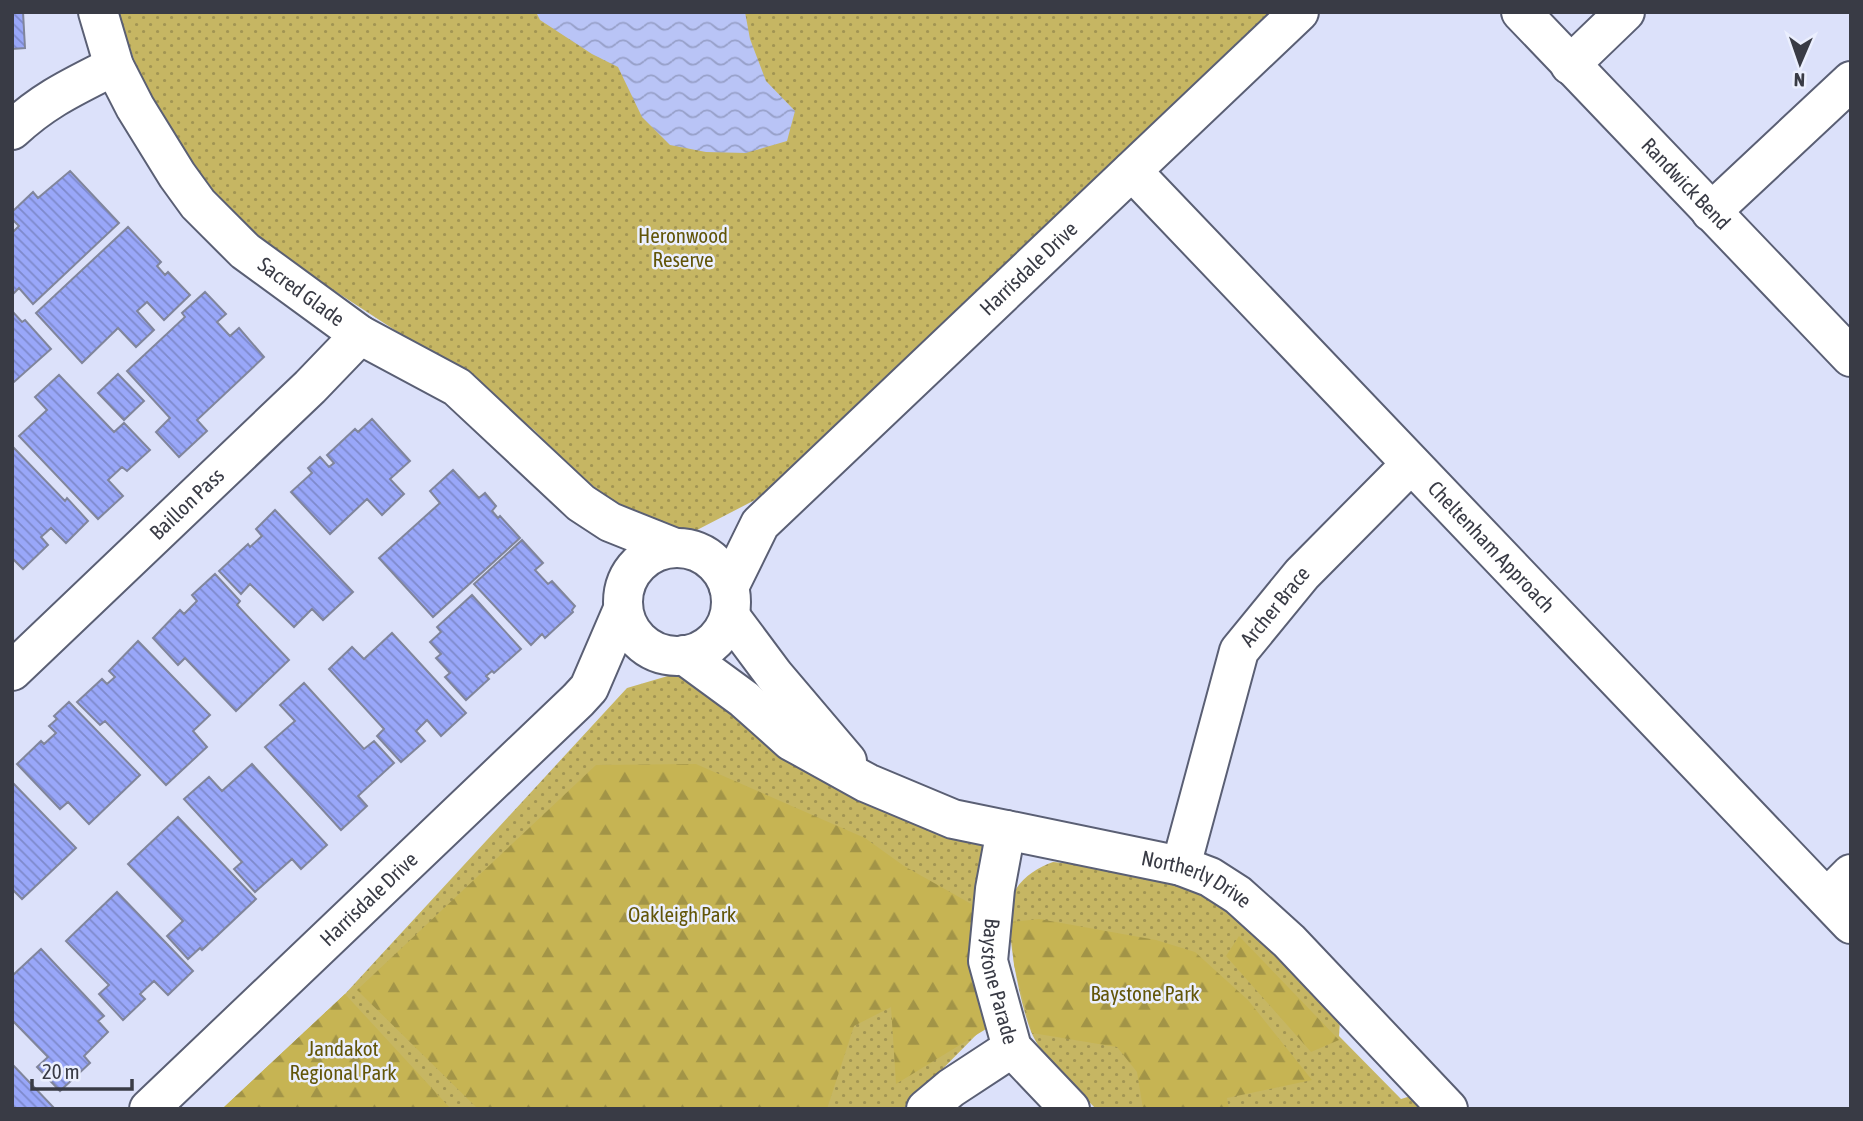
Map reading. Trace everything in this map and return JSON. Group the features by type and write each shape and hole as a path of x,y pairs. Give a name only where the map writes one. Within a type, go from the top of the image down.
{"street":[{"name":"Sacred Glade","path":"98,12 114,66 135,107 198,204 245,251 360,335 457,387 582,503 610,522 684,549"},
{"name":"Harrisdale Drive","path":"730,601 760,524 1299,12"},
{"name":"Randwick Bend","path":"1521,12 1851,357"},
{"path":"1570,65 1625,12"},
{"path":"12,130 29,114 62,91 114,66"},
{"path":"1711,212 1851,81"},
{"name":"Cheltenham Approach","path":"1132,171 1411,464 1843,899"},
{"name":"Baillon Pass","path":"12,671 310,387 360,335"},
{"name":"Archer Brace","path":"1181,866 1239,651 1302,574 1411,464"},
{"name":"Sacred Glade","path":"582,503 608,552 624,600"},
{"name":"Harrisdale Drive","path":"684,549 760,524"},
{"path":"684,549 710,558 722,571 730,601 722,633 709,646 693,654 671,654 646,646 635,636 628,623 624,600 630,575 640,563 653,554 684,549"},
{"name":"Harrisdale Drive","path":"589,688 624,600"},
{"name":"Northerly Drive","path":"730,601 774,676 867,783"},
{"name":"Harrisdale Drive","path":"149,1109 589,688 671,654"},
{"name":"Northerly Drive","path":"671,654 744,699 790,741 867,783 953,819 1181,866 1210,877 1248,904 1289,941 1448,1109"},
{"name":"Baystone Parade","path":"1006,830 995,889 988,961 1012,1048 1070,1109"},
{"path":"926,1109 951,1088 1012,1048"}],"green space":[{"name":"Heronwood Reserve","path":"117,12 1270,12 786,476 753,501 697,530 680,530 630,513 599,491 568,465 534,430 470,379 281,256 244,226 208,189 184,157 140,76"},
{"name":"Oakleigh Park","path":"678,673 915,816 986,847 986,1025 903,1109 222,1109 345,994 627,688"},
{"name":"Oakleigh Park","path":"696,764 865,838 904,866 982,910 986,1029 896,1084 891,1007 854,1026 827,1109 478,1109 357,990 596,765"},
{"name":"Baystone Park","path":"1053,862 1088,865 1161,879 1206,896 1244,920 1340,1020 1339,1036 1401,1099 1411,1096 1424,1109 1096,1109 1054,1066 1033,1036 1023,1007 1014,965 1010,924 1013,895 1030,874"},
{"path":"1039,919 1156,940 1195,952 1248,1000 1312,1080 1227,1098 1229,1109 1143,1109 1137,1072 1117,1047 1032,1033 1014,965 1011,922"},
{"path":"1239,936 1339,1040 1311,1052 1226,956"},
{"name":"Jandakot Regional Park","path":"345,994 451,1109 222,1109"}],"water":[{"path":"536,12 745,12 750,39 766,81 795,111 787,141 746,153 706,152 670,145 642,117 618,67 592,54 540,20"}],"building":[{"path":"12,12 23,12 25,48 12,49"},
{"path":"70,171 119,223 33,304 19,288 12,295 12,233 19,226 12,219 12,212 33,192 38,198"},
{"path":"128,227 161,262 157,266 165,275 168,272 190,295 164,320 147,302 137,311 154,330 136,347 118,328 82,363 36,313"},
{"path":"205,292 226,314 217,322 230,336 239,328 264,357 197,420 207,431 179,457 156,432 170,418 127,371 185,317 182,313"},
{"path":"12,311 22,322 25,320 51,349 14,382 12,380"},
{"path":"118,374 144,401 124,420 98,393"},
{"path":"59,375 114,432 124,423 150,450 127,471 122,467 108,480 123,496 98,519 19,436 47,410 35,397"},
{"path":"372,419 410,461 390,479 404,494 382,515 367,499 330,534 291,492 312,473 308,468 320,457 329,467 334,463 327,455 355,429 358,432"},
{"path":"13,447 88,521 66,543 51,528 41,537 48,545 23,569 12,558"},
{"path":"453,470 479,498 485,493 496,506 492,511 520,538 433,617 379,558 440,503 430,491"},
{"path":"275,510 353,592 323,620 312,609 294,627 250,584 241,594 219,571 248,544 250,547 262,536 256,529"},
{"path":"522,540 543,563 535,570 548,584 552,581 575,606 573,612 545,638 542,634 531,645 474,584"},
{"path":"215,574 240,601 237,605 289,660 236,711 185,658 178,665 153,638 180,610 184,614 197,601 192,595"},
{"path":"472,595 521,649 494,673 492,671 486,676 489,679 466,700 445,677 450,673 436,658 441,654 430,642 441,632 437,627"},
{"path":"392,633 466,713 441,736 427,720 416,731 425,741 401,762 377,736 384,729 329,669 352,647 364,659"},
{"path":"138,641 210,715 193,731 207,747 166,785 105,721 100,725 77,702 102,679 107,684 115,677 109,671"},
{"path":"304,683 364,749 374,741 394,763 358,796 367,806 341,830 265,747 295,721 280,705"},
{"path":"69,702 140,775 89,824 68,802 60,809 17,764 41,741 44,744 56,733 49,726 57,719 54,716"},
{"path":"252,764 327,845 301,869 292,859 255,892 234,869 242,862 184,799 209,777 222,791"},
{"path":"12,782 76,848 22,899 12,889"},
{"path":"178,817 256,899 202,950 200,948 188,959 167,936 183,921 128,864"},
{"path":"117,892 193,971 168,995 154,981 140,994 145,999 123,1020 99,994 109,985 66,941"},
{"path":"41,949 104,1016 98,1021 108,1032 84,1056 90,1063 60,1091 37,1067 48,1057 12,1020 12,976"},
{"path":"12,1064 55,1109 12,1109"}]}
